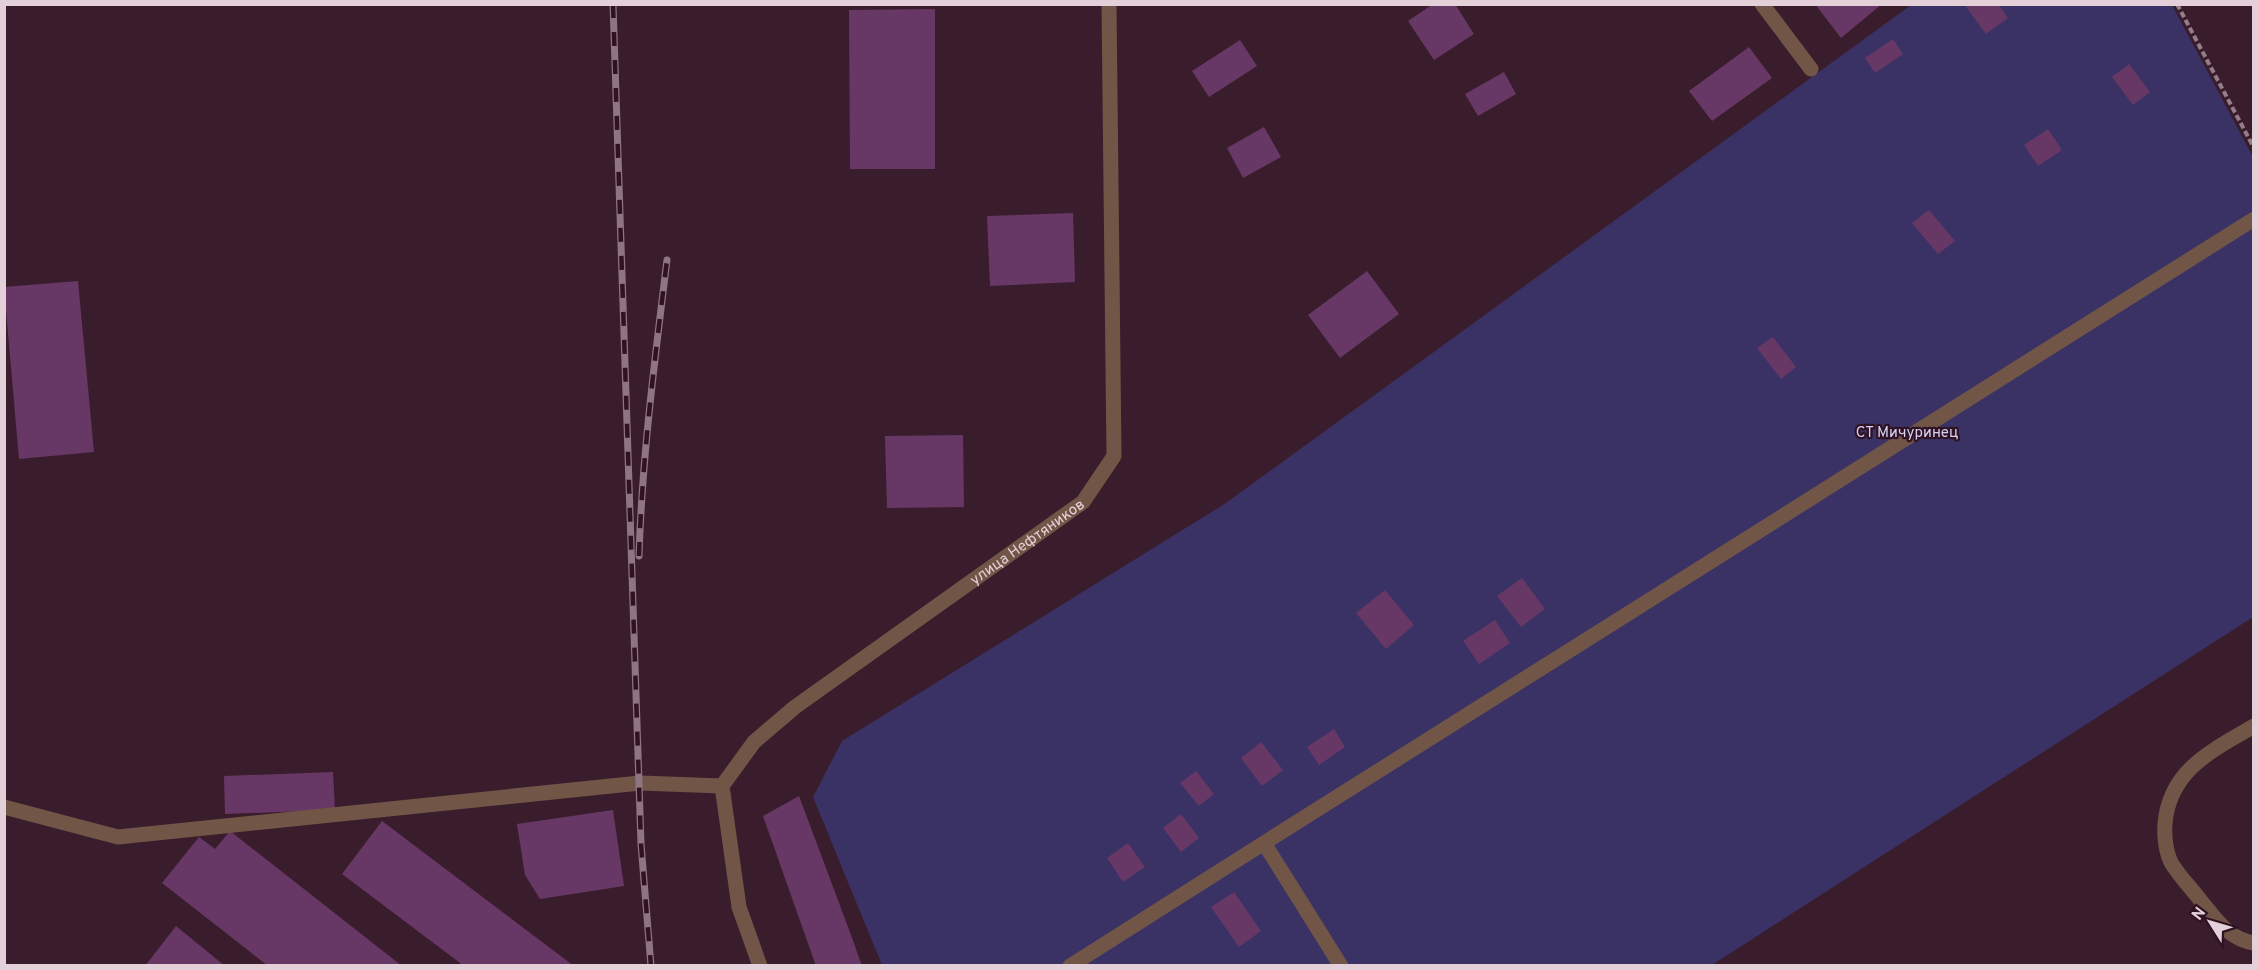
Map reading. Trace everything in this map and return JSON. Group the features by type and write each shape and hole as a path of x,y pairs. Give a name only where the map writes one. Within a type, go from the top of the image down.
{"street":[{"name":"улица Нефтяников","path":"722,786 754,742 795,707 1083,502 1114,456 1109,4"},
{"path":"1762,4 1811,69"},
{"path":"1070,966 2253,219"},
{"path":"2253,726 2205,755 2179,780 2166,811 2164,835 2171,863 2221,926 2239,939 2253,943"},
{"path":"4,807 118,837 640,783 722,786 740,907 760,966"},
{"path":"1264,843 1341,966"}],"path":[{"path":"2177,4 2253,148"}],"green space":[{"name":"СТ Мичуринец","path":"1911,5 2172,5 2253,157 2253,617 1712,965 882,965 813,797 842,741 1226,503"}],"building":[{"path":"1433,4 1455,4 1474,34 1434,60 1408,21"},
{"path":"1815,4 1882,4 1841,38"},
{"path":"1964,4 1998,4 2008,18 1986,34"},
{"path":"935,9 935,169 850,169 849,10"},
{"path":"1893,39 1903,54 1875,73 1865,58"},
{"path":"1240,40 1257,66 1209,97 1192,71"},
{"path":"1749,47 1772,78 1712,121 1689,91"},
{"path":"2129,64 2150,92 2133,105 2112,77"},
{"path":"1504,72 1516,94 1478,116 1465,94"},
{"path":"1264,127 1281,157 1243,178 1227,148"},
{"path":"2048,129 2062,150 2038,166 2024,145"},
{"path":"1929,210 1955,241 1938,254 1912,223"},
{"path":"1073,213 1075,282 990,286 987,216"},
{"path":"1367,271 1399,314 1340,358 1308,315"},
{"path":"78,281 94,452 19,459 4,287"},
{"path":"1773,337 1796,367 1781,379 1757,348"},
{"path":"963,435 964,507 887,508 885,436"},
{"path":"1522,578 1545,609 1521,627 1497,596"},
{"path":"1385,590 1414,625 1386,649 1356,613"},
{"path":"1495,620 1510,643 1479,664 1463,641"},
{"path":"1334,729 1345,747 1319,765 1307,747"},
{"path":"1261,742 1283,770 1262,786 1241,758"},
{"path":"1196,771 1214,794 1199,806 1180,783"},
{"path":"333,772 335,810 225,814 224,776"},
{"path":"799,796 862,966 816,966 763,816"},
{"path":"613,810 624,886 540,899 525,875 517,824"},
{"path":"1181,814 1199,838 1181,852 1163,828"},
{"path":"382,821 574,966 464,966 342,874"},
{"path":"230,831 402,966 268,966 162,883 199,837 215,849"},
{"path":"1128,843 1145,867 1123,882 1107,858"},
{"path":"1234,892 1261,931 1239,947 1211,907"},
{"path":"176,926 225,966 145,966"}],"railway":[{"path":"613,4 641,844 651,966"},
{"path":"639,556 646,445 667,260"}]}
